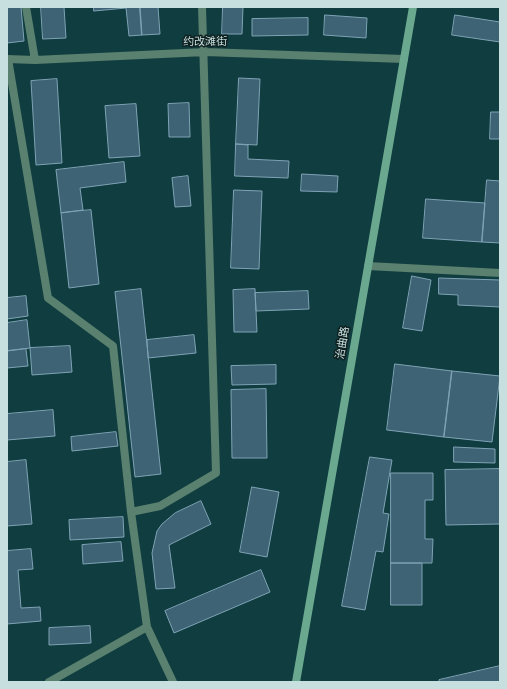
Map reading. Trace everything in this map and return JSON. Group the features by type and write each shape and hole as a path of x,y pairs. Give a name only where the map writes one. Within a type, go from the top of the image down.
{"main road":[{"name":"治曲路","path":"296,682 413,7"}],"street":[{"path":"26,7 35,60"},
{"path":"131,512 160,506 216,473 209,286 205,52 202,7"},
{"name":"约改滩街","path":"7,59 35,60 205,52 404,59"},
{"path":"7,59 48,298 113,346 131,512 147,627 173,682"},
{"path":"368,266 500,273"},
{"path":"49,682 147,627"}],"building":[{"path":"7,7 21,7 24,41 7,43"},
{"path":"41,7 64,7 66,38 43,39"},
{"path":"94,7 140,7 142,35 129,36 126,8 94,11"},
{"path":"140,7 158,7 160,34 142,35"},
{"path":"223,7 243,7 242,34 222,34"},
{"path":"325,15 367,18 366,38 324,35"},
{"path":"455,15 500,22 500,42 452,35"},
{"path":"308,18 308,35 252,36 252,19"},
{"path":"239,78 260,79 257,145 236,144"},
{"path":"57,79 62,163 36,165 31,81"},
{"path":"189,103 190,137 169,137 168,104"},
{"path":"136,104 140,156 109,158 105,106"},
{"path":"491,112 500,112 500,139 490,139"},
{"path":"236,144 248,145 248,159 289,161 288,178 235,176"},
{"path":"124,162 126,182 80,188 83,210 61,213 56,170"},
{"path":"302,174 338,176 337,192 301,191"},
{"path":"188,176 191,206 175,207 172,178"},
{"path":"487,180 500,181 500,243 482,242"},
{"path":"234,190 262,191 259,269 231,268"},
{"path":"426,199 485,203 482,242 423,238"},
{"path":"91,210 99,284 69,288 61,213"},
{"path":"412,276 431,280 422,331 403,328"},
{"path":"439,278 500,280 500,307 458,305 458,295 439,294"},
{"path":"141,289 161,474 135,477 115,292"},
{"path":"255,289 257,332 234,332 233,290"},
{"path":"308,291 309,309 256,311 255,293"},
{"path":"26,296 28,316 7,319 7,298"},
{"path":"27,320 30,348 7,351 7,323"},
{"path":"194,335 196,353 148,358 147,340"},
{"path":"70,346 72,372 32,375 30,348"},
{"path":"26,349 28,366 7,368 7,351"},
{"path":"395,364 452,371 444,437 387,430"},
{"path":"276,365 276,384 232,385 231,366"},
{"path":"452,371 500,376 492,442 444,437"},
{"path":"266,389 267,458 232,458 231,390"},
{"path":"53,410 55,436 7,440 7,414"},
{"path":"116,432 118,446 72,451 71,437"},
{"path":"454,447 495,449 495,463 454,462"},
{"path":"370,457 392,460 383,513 389,514 383,552 376,551 365,610 342,606"},
{"path":"26,460 32,524 7,526 7,462"},
{"path":"500,469 500,524 446,525 445,470"},
{"path":"391,473 433,473 433,500 425,500 425,539 433,539 432,563 391,563"},
{"path":"252,487 279,492 267,557 240,552"},
{"path":"201,501 211,524 169,545 175,588 156,589 152,553 157,531 162,524 175,513"},
{"path":"123,517 124,537 70,540 69,520"},
{"path":"121,542 123,561 83,564 82,545"},
{"path":"31,549 33,569 18,570 21,608 40,607 41,621 7,624 7,551"},
{"path":"391,563 422,563 422,605 391,605"},
{"path":"261,570 270,592 174,633 165,611"},
{"path":"90,626 91,643 49,645 49,628"},
{"path":"500,666 500,682 439,682 439,680"}]}
